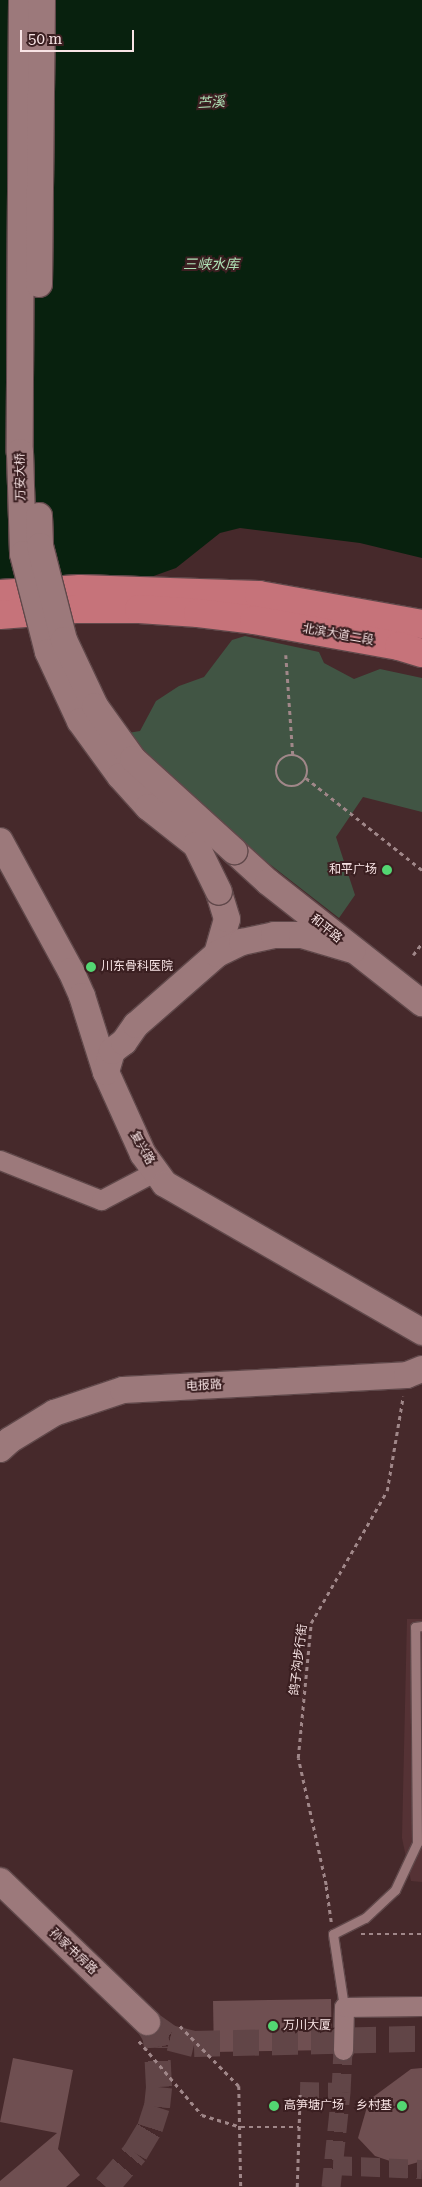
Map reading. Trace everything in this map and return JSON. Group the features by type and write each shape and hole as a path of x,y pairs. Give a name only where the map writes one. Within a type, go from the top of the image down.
{"main road":[{"name":"万安大桥","path":"22,0 20,452 23,554 48,652 80,721 120,776 148,807 196,845 220,892 227,919 217,954"},
{"name":"万安大桥","path":"42,0 37,446 40,546 64,640 95,706 133,759 234,851"},
{"path":"0,594 80,588 256,608"},
{"path":"0,615 76,608 256,608"},
{"name":"北滨大道二段","path":"256,608 422,624"},
{"name":"北滨大道二段","path":"256,608 422,653"},
{"name":"复兴路","path":"0,840 71,971 82,996 106,1072 143,1154 166,1184 418,1332"},
{"name":"和平路","path":"234,851 268,882 422,1003"},
{"path":"106,1072 112,1051 124,1042 136,1025 217,954 242,942 274,935 302,935 353,950"},
{"path":"82,996 98,1017 114,1027 136,1025"},
{"name":"电报路","path":"0,1449 10,1440 54,1413 123,1390 416,1370"},
{"name":"孙家书房路","path":"0,1882 140,2028"}],"street":[{"path":"0,1160 101,1200 156,1172"},
{"path":"343,2050 344,2007 422,2006"}],"lane":[{"path":"344,2007 333,1934 365,1918 395,1890 419,1843 415,1627 422,1626"}],"path":[{"path":"286,655 293,755"},
{"path":"293,755 300,757 306,762 308,770 306,778 300,784 292,786 283,784 278,777 276,769 279,762 285,756 293,755"},
{"path":"306,778 422,870"},
{"path":"413,955 422,943"},
{"name":"鸽子沟步行街","path":"333,1934 326,1885 298,1758 311,1622 388,1491 416,1370"},
{"path":"333,1934 422,1934"},
{"path":"180,2026 240,2086 242,2127 241,2187"},
{"path":"140,2028 202,2115 242,2127 299,2127"},
{"path":"297,2187 300,2091"}],"shaded area":[{"path":"245,636 319,652 324,663 354,679 380,669 422,678 422,812 363,797 336,837 355,895 339,918 245,845 152,761 128,733 140,731 156,701 179,686 204,677 232,640"},
{"path":"407,1619 422,1619 422,1882 411,1881 402,1838"}],"water":[{"name":"三峡水库","path":"0,0 422,0 422,558 360,543 240,528 220,533 176,568 148,578 0,583"}],"building":[{"name":"万川大厦","path":"331,1999 332,2050 214,2052 213,2001"},
{"path":"13,2058 73,2070 58,2149 80,2175 66,2187 0,2187 0,2181 57,2133 0,2122"},
{"path":"422,2068 422,2161 405,2166 375,2156 358,2138 369,2100 411,2069"}],"tunnel":[{"path":"147,2022 170,2038 194,2044 422,2039"},
{"path":"106,2187 135,2153 150,2128 157,2107 159,2087 157,2047 155,2035 147,2022"},
{"path":"300,2091 341,2092 343,2050"},
{"path":"331,2187 341,2092"},
{"path":"333,2165 422,2169"}],"place":[{"name":"和平广场","path":"387,870"},
{"name":"川东骨科医院","path":"91,967"},
{"name":"万川大厦","path":"273,2026"},
{"name":"高笋塘广场","path":"274,2106"},
{"name":"乡村基","path":"402,2106"}],"water label":[{"name":"苎溪","path":"211,102"}]}
